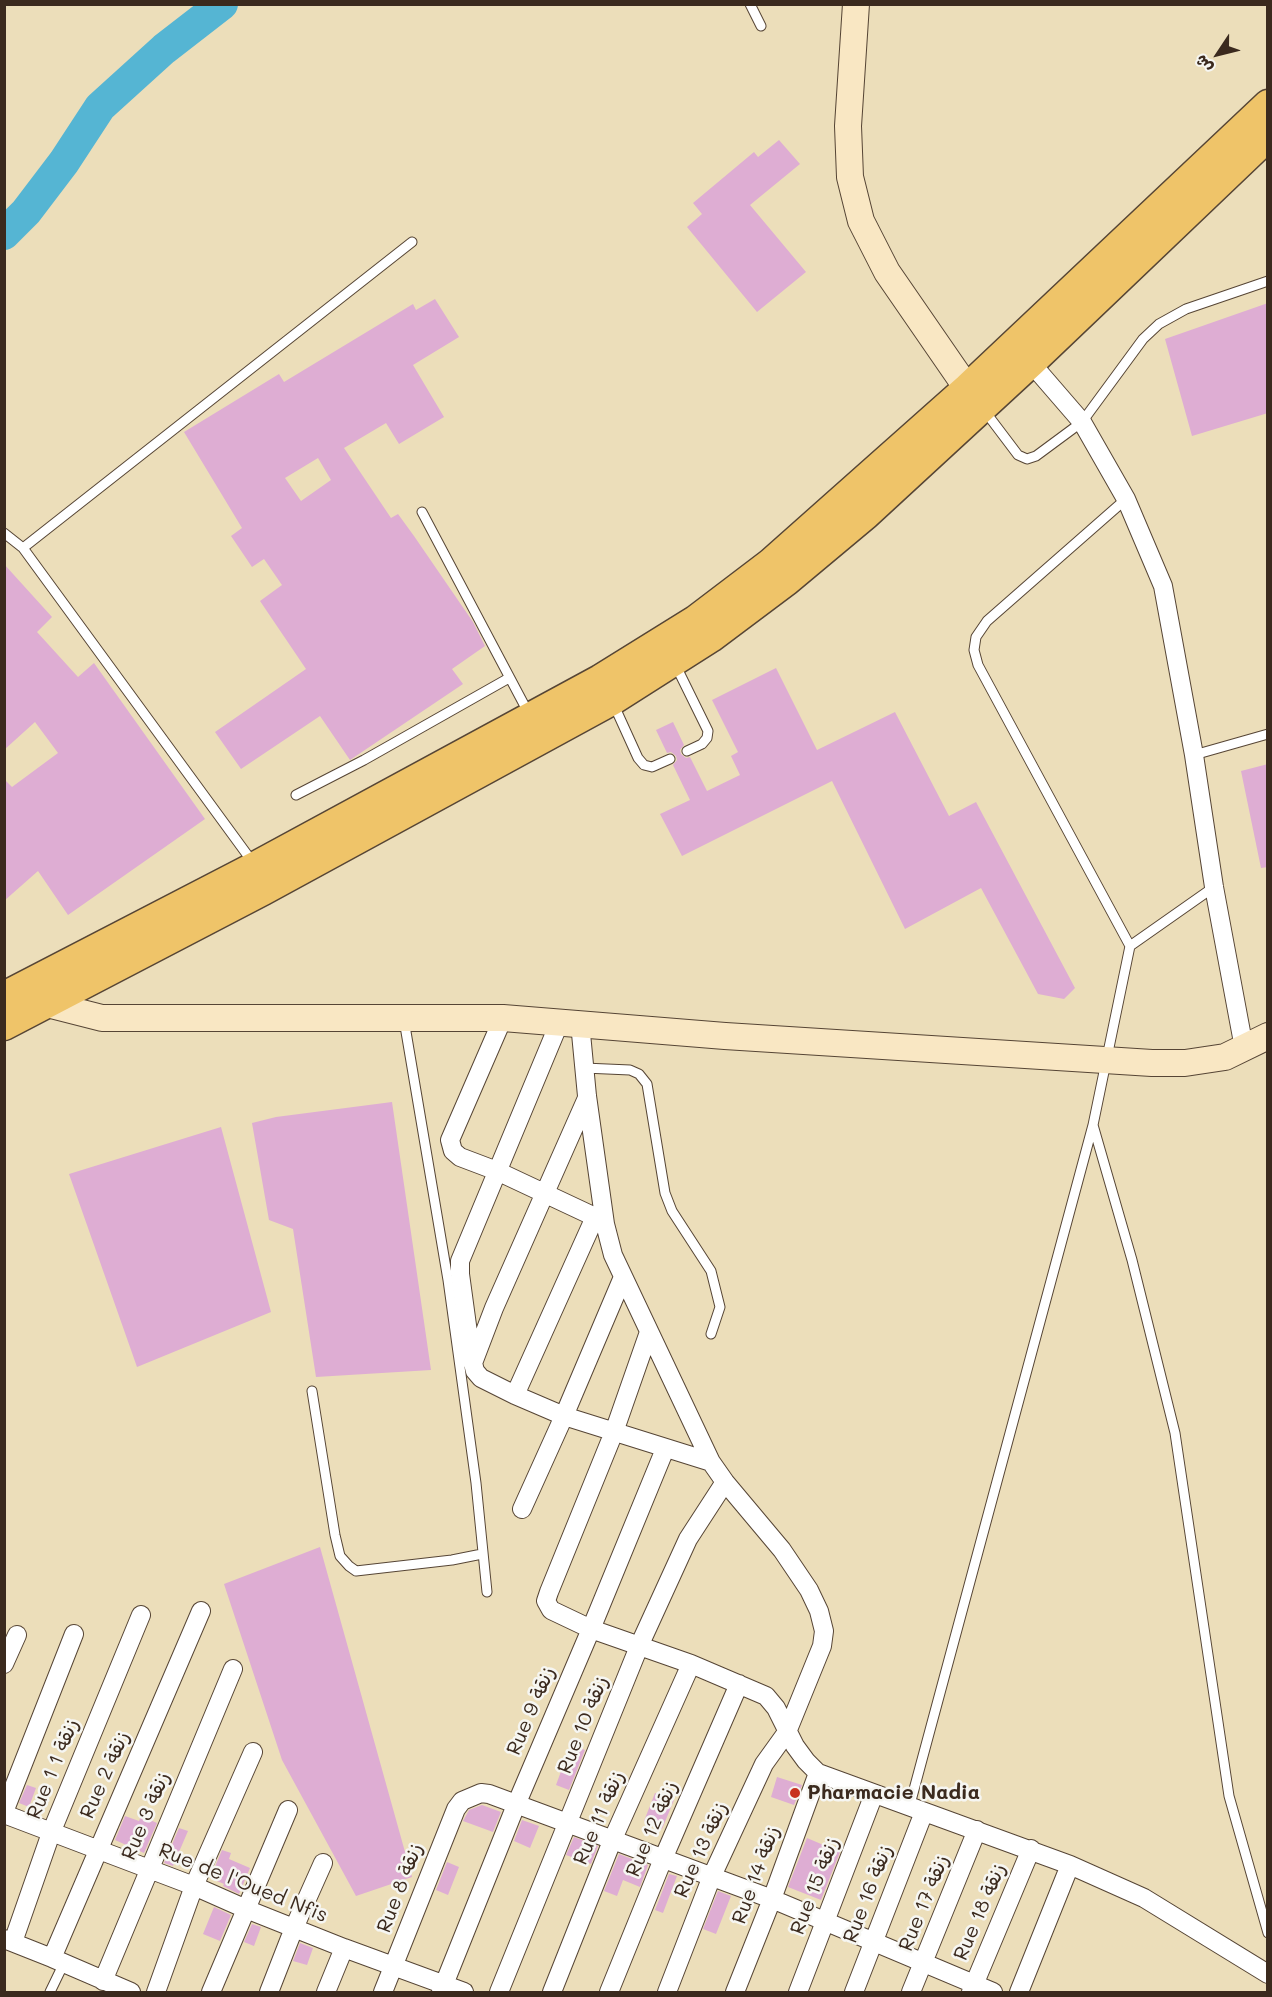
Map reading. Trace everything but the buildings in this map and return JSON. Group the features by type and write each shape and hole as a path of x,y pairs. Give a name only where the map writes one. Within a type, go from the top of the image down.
{"main road":[{"path":"4,1026 263,891 612,701 711,638 787,581 866,515 975,398 1268,104"},
{"path":"12,993 255,866 530,717 637,657 695,620 770,563 975,398 1031,363 1268,137"}],"street":[{"path":"856,4 848,126 850,177 861,221 887,272 975,398"},
{"path":"1031,363 1082,422 1126,499 1163,586 1244,1048"},
{"path":"12,993 102,1018 503,1018 1105,1062 1185,1063 1225,1057 1268,1036"},
{"path":"503,1018 450,1140 453,1150 459,1157 496,1171 600,1220 515,1395"},
{"path":"570,1022 496,1171 460,1262 472,1363 481,1378 564,1416 711,1462"},
{"name":"Rue 13 زنقة","path":"570,1022 584,1068 600,1220 622,1277 711,1462 724,1482 782,1550 809,1590 819,1611 824,1631 822,1646 787,1732 764,1764 712,1876 667,1992"},
{"path":"472,1363 587,1096"},
{"path":"522,1509 622,1277"},
{"path":"649,1332 614,1432 546,1601 547,1606 591,1629 640,1644 766,1696 776,1708 787,1732 806,1761 818,1773 1031,1849 1144,1898 1268,1974"},
{"name":"Rue 9 زنقة","path":"443,1989 516,1805 665,1449"},
{"name":"Rue 10 زنقة","path":"499,1992 640,1644 688,1539 724,1482"},
{"name":"Rue 2 زنقة","path":"58,1960 97,1850 201,1611"},
{"name":"Rue 1 زنقة 1","path":"9,1941 141,1615"},
{"path":"4,1813 74,1634"},
{"path":"4,1664 17,1635"},
{"name":"Rue 11 زنقة","path":"552,1992 612,1841 691,1664"},
{"name":"Rue 3 زنقة","path":"103,1981 233,1668"},
{"name":"Rue 12 زنقة","path":"609,1992 663,1859 739,1684"},
{"path":"156,1992 194,1886 253,1752"},
{"name":"Rue 14 زنقة","path":"735,1992 818,1773"},
{"name":"Rue 8 زنقة","path":"383,1992 423,1886 462,1800 481,1793 516,1805"},
{"name":"Rue 15 زنقة","path":"798,1992 874,1794"},
{"path":"516,1805 772,1899 924,1964 972,1989 993,1992"},
{"path":"211,1992 288,1810"},
{"name":"Rue 16 زنقة","path":"854,1992 875,1942 917,1810"},
{"name":"Rue de l'Oued Nfis","path":"4,1813 394,1966 443,1989 464,1992"},
{"name":"Rue 17 زنقة","path":"911,1992 977,1830"},
{"name":"Rue 18 زنقة","path":"972,1989 1031,1849"},
{"path":"269,1992 323,1863"},
{"path":"1019,1992 1070,1865"},
{"path":"9,1941 131,1992"},
{"path":"326,1992 344,1948"}],"lane":[{"path":"750,4 761,26"},
{"path":"23,548 412,243"},
{"path":"975,398 1018,456 1027,459 1036,456 1082,422 1143,339 1159,324 1186,309 1268,281"},
{"path":"917,1810 1093,1125 1130,946 978,665 974,650 976,637 987,621 1126,499"},
{"path":"422,512 530,717"},
{"path":"4,533 23,548 255,866"},
{"path":"674,663 708,731 702,744 687,751"},
{"path":"296,795 364,760 509,678"},
{"path":"612,701 638,758 644,765 652,768 670,759"},
{"path":"1194,755 1268,734"},
{"path":"1130,946 1214,887"},
{"path":"404,1017 448,1280 476,1483 487,1592"},
{"path":"584,1068 630,1070 639,1074 647,1084 665,1193 672,1211 711,1271 720,1307 711,1334"},
{"path":"1093,1125 1132,1260 1175,1432 1229,1796 1268,1933"},
{"path":"312,1391 335,1535 340,1556 349,1566 356,1571 482,1554"},
{"path":"50,1992 58,1960"}],"waterway":[{"path":"4,234 26,212 64,162 100,107 164,49 222,4"}],"place":[{"name":"Pharmacie Nadia","path":"795,1793"}]}
